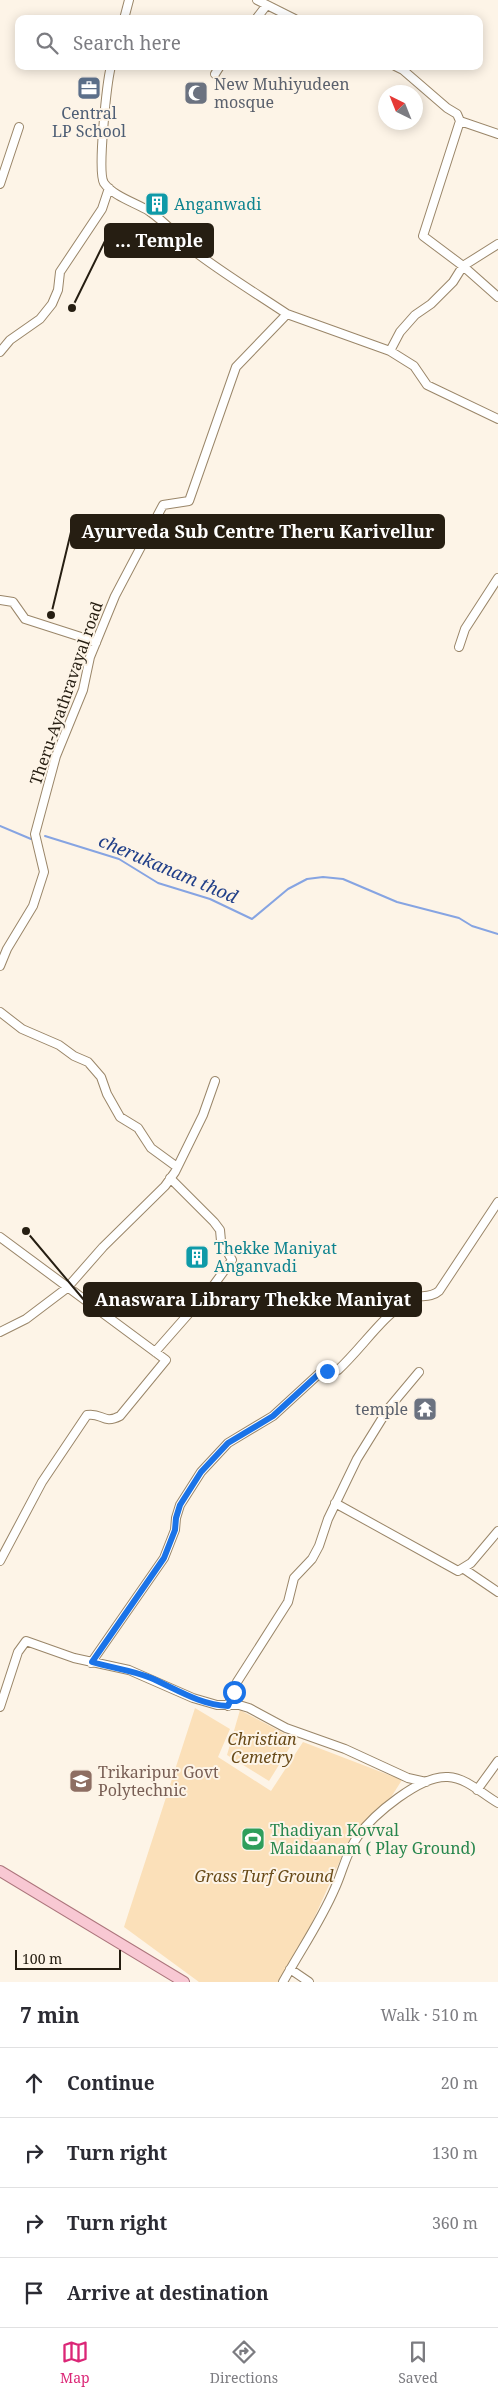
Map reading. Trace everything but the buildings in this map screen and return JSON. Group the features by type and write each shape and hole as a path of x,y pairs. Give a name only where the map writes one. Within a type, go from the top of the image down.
{"main road":[{"path":"0,1871 184,1982"}],"street":[{"path":"125,15 129,0"},
{"path":"258,0 266,6 286,15"},
{"path":"259,15 266,6"},
{"path":"110,70 106,84 101,175 109,188 150,212 198,254 287,314 390,351 414,366 427,385 498,419"},
{"path":"215,74 218,70"},
{"path":"404,70 456,114 460,121 498,134"},
{"path":"460,121 423,231 423,236 431,244 463,266 498,297"},
{"path":"0,184 19,127"},
{"path":"0,352 10,340 40,319 52,304 58,290 60,272 102,209 109,188"},
{"path":"390,351 400,332 414,315 431,304 453,282 463,266 498,244"},
{"name":"Theru-Ayathravayal road","path":"0,966 6,949 33,906 44,872 35,834 56,756 83,690 90,657 115,596 163,505 189,501 236,367 287,314"},
{"path":"459,647 465,629 498,578"},
{"path":"0,600 13,602 25,619 81,636 96,644"},
{"path":"0,1012 22,1029 59,1045 74,1056 88,1062 101,1078 107,1094 120,1117 138,1128 151,1148 178,1166"},
{"path":"0,1332 26,1318 67,1288 103,1247 133,1219 170,1178 178,1166 203,1115 216,1081"},
{"path":"155,1352 213,1286 232,1260 221,1241 220,1230 214,1222 170,1178"},
{"path":"92,1662 164,1558 175,1530 180,1505 201,1472 218,1452 228,1443 273,1416 322,1371 332,1373 338,1370 387,1320 412,1298 432,1296 439,1291 498,1202"},
{"path":"0,1237 166,1360 120,1416 112,1420 104,1420 92,1414 87,1415 42,1482 0,1561"},
{"path":"228,1706 238,1682 288,1602 294,1578 312,1559 319,1546 335,1503 371,1436 388,1409 419,1372"},
{"path":"335,1503 458,1571 464,1569 498,1531"},
{"path":"464,1569 498,1592"},
{"path":"0,1707 18,1652 26,1641 92,1662 129,1670 193,1698 217,1706 239,1705 249,1708 286,1728 345,1749 408,1778 426,1782"},
{"path":"477,1790 498,1760"},
{"path":"283,1982 335,1888 348,1851 373,1818 387,1806 432,1779 447,1777 458,1779 498,1803"},
{"path":"290,1969 309,1982"}],"green space":[{"name":"Thadiyan Kovval Maidaanam ( Play Ground)","path":"195,1708 230,1729 218,1757 271,1791 303,1742 402,1780 388,1802 363,1823 343,1854 311,1925 278,1982 199,1982 124,1927"},
{"name":"Christian Cemetry","path":"240,1710 295,1739 269,1781 227,1755"}],"waterway":[{"name":"cherukanam thod","path":"0,826 31,839"},
{"name":"cherukanam thod","path":"45,836 119,859 158,883 210,899 252,919 288,889 307,879 323,877 343,879 397,902 459,918 472,926 498,934"}],"place":[{"name":"Central LP School","path":"89,88"},
{"name":"New Muhiyudeen mosque","path":"196,93"},
{"name":"Anganwadi","path":"157,204"},
{"name":"... Temple","path":"72,308"},
{"name":"Ayurveda Sub Centre Theru Karivellur","path":"51,615"},
{"name":"Anaswara Library Thekke Maniyat","path":"26,1231"},
{"name":"Thekke Maniyat Anganvadi","path":"197,1257"},
{"name":"temple","path":"425,1409"},
{"name":"Trikaripur Govt Polytechnic","path":"81,1781"},
{"name":"Thadiyan Kovval Maidaanam ( Play Ground)","path":"253,1839"}],"route":[{"path":"234,1692 228,1706 217,1706 193,1698 129,1670 92,1662 164,1558 171,1544 180,1505 201,1472 228,1443 273,1416 314,1377 322,1371 327,1371"}],"park label":[{"name":"Grass Turf Ground","path":"264,1876"}]}
